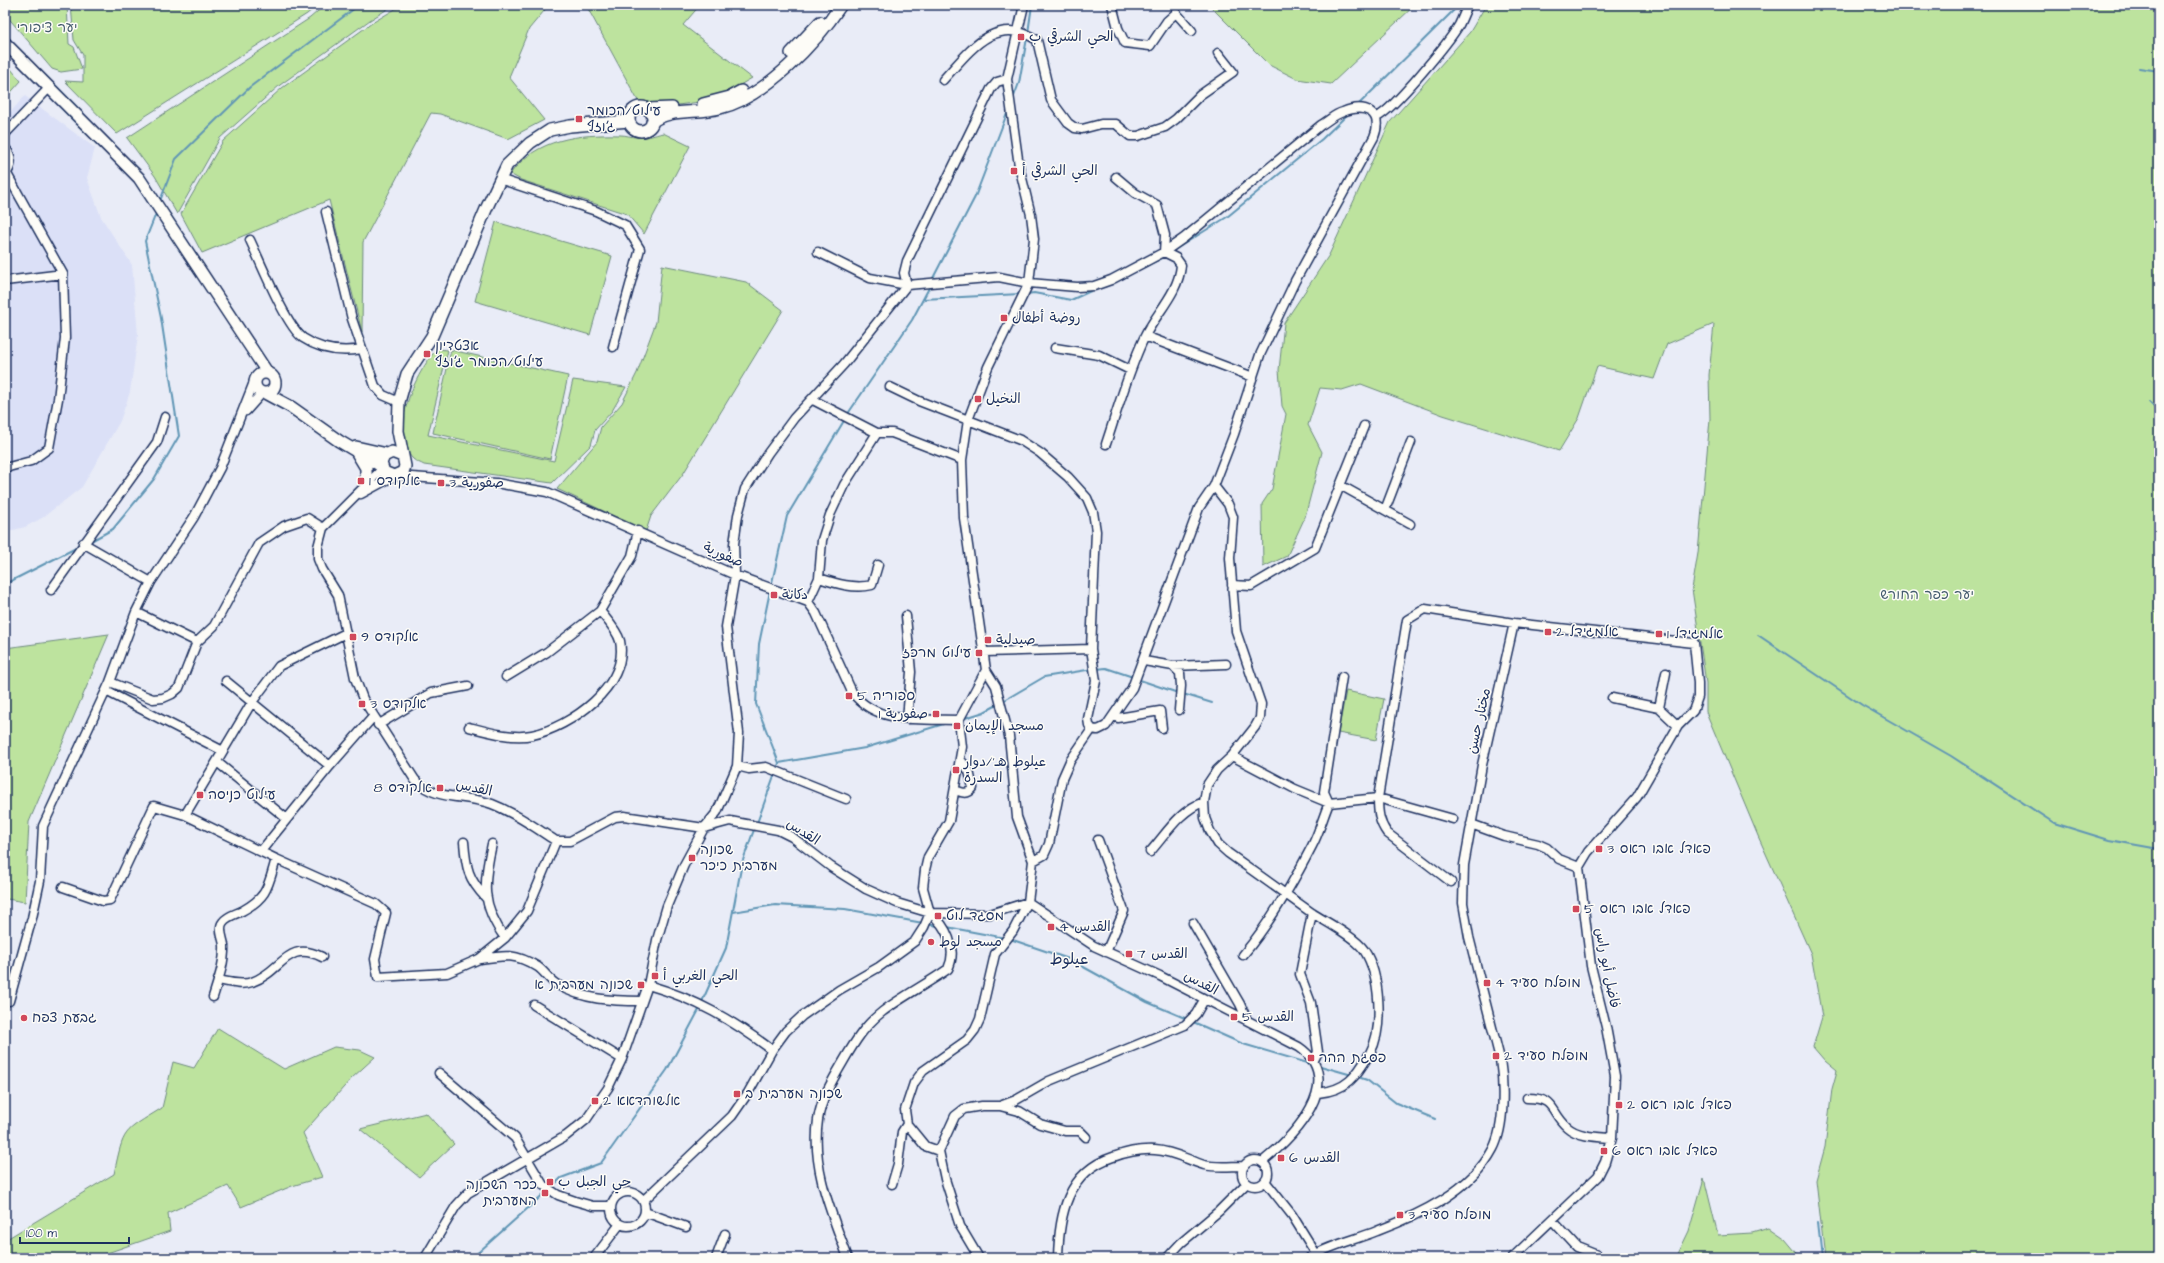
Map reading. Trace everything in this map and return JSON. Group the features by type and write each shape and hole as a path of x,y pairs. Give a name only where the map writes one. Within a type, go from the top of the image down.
{"street":[{"path":"832,5 816,28 794,50 773,69 740,92 720,100 697,106 647,109 642,107 634,109 629,116 629,121 633,128 641,131 647,129 657,118 668,114 720,108 749,95 798,57 819,35 841,5"},
{"path":"939,1151 925,1146 907,1124 905,1110 914,1083 923,1071 967,1040 975,1030 980,1019 995,954 1012,932 1028,902 1033,861 1017,817 1009,736 996,686 986,670 964,518 962,460 968,420 988,367 1029,283 1034,239 1031,215 1019,166 1008,79 1024,5"},
{"path":"1112,5 1118,28 1125,43 1150,46 1167,21 1176,13 1192,31"},
{"path":"1377,117 1388,109 1413,83 1459,26 1468,5"},
{"path":"943,80 976,45 986,38 1006,30 1019,32 1038,40 1051,100 1068,123 1075,128 1082,129 1101,124 1116,124 1130,136 1138,136 1165,127 1176,119 1200,95 1233,72 1218,53"},
{"path":"5,43 140,178 240,333 259,377 256,389 291,407 339,441 382,468 387,474 396,476"},
{"path":"907,285 904,273 907,261 991,89 997,82 1008,79"},
{"path":"5,134 50,87"},
{"path":"647,109 652,115 652,122"},
{"path":"818,252 870,278 907,285 1000,277 1029,283 1077,287 1094,286 1111,280 1164,252 1184,238 1322,125 1341,112 1362,110 1371,112 1377,117 1378,128 1374,137 1295,281 1260,355 1234,434 1214,486 1200,508 1157,619 1144,661 1132,688 1106,726 1098,730 1092,729"},
{"path":"354,498 403,472 404,459 398,431 399,402 407,374 432,336 499,179 507,165 530,143 550,130 570,126 629,121"},
{"path":"5,148 10,156 11,162 6,174 63,274 65,338 58,399 49,448 31,461 5,468"},
{"path":"1116,177 1135,193 1157,205 1165,235 1164,252"},
{"path":"499,179 596,211 625,225 640,250 613,347"},
{"path":"326,212 352,319 375,386 382,395 399,402"},
{"path":"250,240 285,314 302,337 324,348 344,352 362,349"},
{"path":"1106,444 1130,370 1145,336 1181,274 1181,265 1176,258 1164,252"},
{"path":"5,281 63,274"},
{"path":"425,1258 456,1206 468,1193 566,1136 586,1120 608,1088 622,1060 648,985 657,940 667,906 684,865 704,828 717,812 737,766 739,733 726,627 734,575 735,536 738,515 745,489 772,447 794,418 813,400 844,364 907,285"},
{"path":"1145,336 1253,377"},
{"path":"1055,348 1099,355 1130,370"},
{"path":"259,377 273,376 275,382 291,407"},
{"path":"9,1001 32,918 40,881 43,826 110,682 136,612 151,582 194,517 220,468 259,377"},
{"path":"241,416 263,393 271,391 275,382"},
{"path":"890,387 919,401 1020,440 1068,476 1087,498 1093,512 1096,531 1090,649 1096,681 1088,719 1092,729"},
{"path":"813,400 877,433 892,433 962,460"},
{"path":"51,590 157,442 165,417"},
{"path":"1232,585 1251,586 1315,548 1364,426"},
{"path":"110,682 153,699 163,698 172,694 179,688 197,642 214,626 260,543 284,526 307,518 323,528 366,486 382,468 382,459 388,453 398,431"},
{"path":"877,433 844,485 830,515 822,540 820,578 808,602 816,613 852,692 860,703 890,716 907,719 960,720"},
{"path":"339,441 388,453 395,452 404,459 420,477"},
{"path":"1385,510 1411,442"},
{"path":"357,453 366,468 366,486"},
{"name":"صفورية","path":"396,476 496,483 547,492 638,531 734,575 808,602"},
{"path":"1340,485 1410,524"},
{"path":"1214,486 1228,504 1233,517 1230,558 1236,631 1261,704 1260,718 1255,727 1232,756 1211,778 1207,786 1204,802 1205,818 1218,844 1228,854 1312,913 1340,930 1363,949 1372,966 1377,992 1378,1021 1373,1047 1360,1070 1348,1082 1333,1091 1318,1093"},
{"name":"القدس","path":"323,528 319,542 318,559 322,569 338,595 355,678 378,725 414,780 424,788 437,794 490,804 512,814 556,841 570,841 606,820 619,816 704,828 730,822 778,830 792,837 831,867 866,889 897,903 930,913 990,914 1028,902 1094,946 1160,976 1204,1000 1247,1020 1299,1047 1314,1060"},
{"path":"506,677 547,652 600,611 632,556 638,531"},
{"path":"84,543 151,582"},
{"path":"820,578 846,586 864,587 872,585 878,565"},
{"path":"1451,882 1387,833 1381,824 1378,798 1407,620 1426,610 1514,623 1694,643 1698,697 1693,711 1678,726 1637,797 1588,852 1579,867 1560,859 1547,848 1538,844 1504,836 1470,824"},
{"path":"469,727 497,734 530,735 552,730 588,706 616,676 621,653 620,640 600,611"},
{"path":"136,612 197,642"},
{"path":"906,616 911,672 907,719"},
{"name":"مختار حسن","path":"1315,1256 1420,1213 1466,1184 1481,1168 1494,1148 1500,1124 1503,1079 1500,1059 1469,937 1463,903 1464,865 1470,824 1514,623"},
{"path":"185,815 252,702 279,666 346,633"},
{"path":"984,652 1090,649"},
{"path":"1144,661 1173,666 1226,664"},
{"path":"1173,666 1180,673 1181,686 1179,710"},
{"path":"848,1258 822,1187 818,1152 818,1120 824,1097 833,1079 868,1024 882,1012 948,968 953,960 952,948 940,921 930,913 923,888 925,870 928,857 949,821 962,747 960,720 986,670"},
{"path":"1659,708 1666,673"},
{"path":"1243,955 1253,943 1285,893 1313,845 1329,803 1324,792 1342,677"},
{"path":"226,682 330,766"},
{"path":"378,725 431,693 468,686"},
{"path":"106,691 223,751"},
{"path":"1612,698 1659,708 1678,726"},
{"path":"1114,716 1118,718 1160,711 1162,728"},
{"path":"261,851 330,766 373,717"},
{"path":"1033,861 1044,855 1049,844 1062,779 1070,761 1092,729"},
{"path":"1232,756 1295,789 1329,803 1378,798 1452,819"},
{"path":"955,790 964,794 970,792 973,788 969,771 960,759"},
{"path":"217,762 287,819"},
{"path":"737,766 749,769 766,767 846,799"},
{"path":"1150,852 1183,813 1192,806 1204,802"},
{"path":"63,887 103,901 110,900 154,806 185,815 276,859 376,904 386,912 375,959 378,977 447,973 479,959 509,954 538,968 556,984 583,996 605,1001 642,1001"},
{"path":"1098,840 1124,911 1106,952"},
{"path":"479,959 505,938 527,911 556,841"},
{"path":"464,842 468,876 486,898"},
{"path":"492,844 485,885 486,898 493,922 505,938"},
{"path":"214,997 224,946 221,928 223,923 226,919 255,904 262,898 276,859"},
{"name":"فاضل أبو راس","path":"1512,1258 1598,1176 1605,1162 1612,1138 1615,1076 1606,1028 1591,966 1579,867"},
{"path":"643,1201 732,1116 748,1093 772,1050 786,1031 802,1016 839,990 879,967 915,941 924,927 930,913"},
{"path":"1058,1258 1058,1237 1064,1208 1074,1185 1087,1170 1106,1159 1129,1151 1155,1150 1175,1154 1205,1165 1221,1167 1244,1166 1252,1160 1262,1162 1282,1146 1301,1123 1318,1093 1318,1071 1314,1060 1318,1052 1311,1004 1300,974 1312,913"},
{"path":"1193,923 1240,1004 1247,1020"},
{"path":"218,980 250,983 265,977 289,956 301,950 310,951 322,957"},
{"path":"648,985 668,990 711,1009 736,1024 772,1050"},
{"path":"1000,1106 1016,1100 1049,1080 1185,1025 1196,1014 1204,1000"},
{"path":"534,1005 622,1060"},
{"path":"440,1073 516,1138 543,1185 558,1195 593,1206 611,1206"},
{"path":"1527,1098 1540,1098 1547,1101 1567,1127 1578,1133 1612,1138"},
{"path":"979,1258 960,1226 945,1179 939,1151 955,1116 964,1109 982,1106 1000,1106 1019,1111 1040,1124 1065,1131 1080,1131 1086,1137"},
{"path":"892,1184 898,1164 902,1132 907,1124"},
{"path":"1244,1166 1242,1175 1247,1183 1257,1186 1265,1181 1268,1173 1262,1162"},
{"path":"1265,1181 1292,1215 1315,1256"},
{"path":"1167,1258 1181,1243 1219,1211 1247,1183"},
{"path":"625,1192 635,1194 643,1201 645,1212 643,1217 636,1224 630,1226 620,1224 613,1217 611,1206 616,1197 625,1192"},
{"path":"645,1212 686,1227"},
{"path":"1552,1221 1577,1247 1597,1255"},
{"path":"594,1258 620,1224"},
{"path":"716,1258 725,1234"}],"shaded area":[{"path":"25,96 95,148 87,178 101,217 132,265 138,335 130,392 120,421 82,487 42,518 25,527 5,532 5,118"}],"green space":[{"name":"יער ציפורי","path":"5,5 67,5 69,44 74,47 82,69 61,72 52,69 5,14"},
{"path":"71,5 318,5 307,14 117,134 65,81 83,82 83,55 74,40"},
{"path":"325,5 394,5 370,20 280,85 220,138 177,214 155,176 127,138 310,18"},
{"path":"402,5 549,5 529,29 509,77 544,120 508,139 440,114 431,113 363,242 362,332 329,200 202,253 181,214 223,141 282,88 372,23"},
{"path":"586,5 700,5 683,25 752,78 721,96 699,102 643,110"},
{"path":"1209,5 1415,5 1331,84 1297,79 1269,65"},
{"name":"יער כפר החורש","path":"1486,5 2159,5 2159,1258 1825,1258 1816,1180 1825,1147 1832,1089 1837,1071 1825,1061 1813,1047 1822,1017 1811,954 1758,836 1706,712 1706,683 1692,589 1698,553 1710,419 1709,375 1714,324 1667,344 1654,379 1597,366 1579,418 1559,451 1443,415 1361,384 1342,390 1320,388 1308,425 1322,452 1305,517 1287,556 1263,567 1262,504 1272,489 1286,414 1282,406 1279,370 1284,323 1329,255 1390,122 1470,32"},
{"path":"5,62 21,81 5,99"},
{"path":"663,133 690,146 644,234 627,214 521,180 510,174 521,162 533,153 560,141 575,137 605,135 623,135 643,138"},
{"path":"496,222 612,256 590,335 475,301"},
{"path":"662,265 746,282 783,310 683,474 651,516 646,531 557,489 597,442 601,427 622,403 637,373 656,322"},
{"path":"437,349 448,350 428,435 554,461 573,380 626,387 612,411 595,430 591,445 552,483 424,465 413,459 406,447 403,434 404,418 407,402 413,387 429,359"},
{"path":"451,350 568,376 550,459 433,433"},
{"path":"109,634 29,822 25,902 7,899 5,905 5,648"},
{"path":"1346,691 1384,699 1376,740 1338,733"},
{"path":"218,1028 284,1069 334,1047 360,1050 375,1057 352,1078 303,1133 322,1177 292,1186 241,1207 228,1186 168,1213 170,1231 93,1258 5,1258 5,1240 114,1174 120,1148 127,1133 139,1122 162,1108 173,1062 194,1068"},
{"path":"426,1113 454,1144 419,1177 360,1129"},
{"path":"1704,1178 1718,1235 1752,1233 1769,1228 1785,1239 1801,1258 1676,1258 1689,1231"}],"waterway":[{"path":"160,201 176,159 250,87 359,5"},
{"path":"1028,33 1032,5"},
{"path":"1356,107 1459,5"},
{"path":"1013,99 1019,83 1027,38"},
{"path":"2139,68 2159,71"},
{"path":"932,280 975,197 1008,111"},
{"path":"1171,252 1227,217 1322,139 1348,114"},
{"path":"91,541 113,529 154,479 179,436 161,318 145,241 157,211"},
{"path":"1138,270 1162,258"},
{"path":"847,415 912,320 930,286"},
{"path":"1027,294 1034,293 1071,300 1095,289"},
{"path":"923,299 1020,294"},
{"path":"2149,402 2159,412"},
{"path":"771,587 787,516 845,419"},
{"path":"5,584 78,547"},
{"path":"770,591 759,644 756,704 779,763 777,769"},
{"path":"1758,635 1862,705 1951,756 2054,823 2109,840 2159,849"},
{"path":"1097,669 1106,668 1133,677"},
{"path":"1003,701 1044,677 1093,669"},
{"path":"1137,679 1178,693"},
{"path":"1183,694 1212,703"},
{"path":"962,719 984,712 999,704"},
{"path":"779,763 865,748 947,723"},
{"path":"757,823 775,773"},
{"path":"701,1004 726,948 742,863 755,827"},
{"path":"733,912 775,905 845,909 923,923"},
{"path":"927,924 938,926"},
{"path":"947,927 1005,938"},
{"path":"1010,939 1069,959 1147,1002 1187,1019"},
{"path":"552,1187 561,1178 601,1163 667,1070 700,1008"},
{"path":"1191,1021 1243,1044 1311,1064"},
{"path":"1317,1065 1352,1075"},
{"path":"1358,1077 1367,1080 1396,1103 1435,1119"},
{"path":"472,1258 547,1191"},
{"path":"1818,1223 1822,1258"}],"place":[{"name":"الحي الشرقي ب","path":"1021,37"},
{"name":"עילוט/הכומר ג׳וזף","path":"579,119"},
{"name":"الحي الشرقي أ","path":"1014,171"},
{"name":"روضة أطفال","path":"1004,318"},
{"name":"אצטדיון עילוט/הכומר ג׳וזף","path":"427,354"},
{"name":"النخيل","path":"978,399"},
{"name":"אלקודס 1","path":"361,481"},
{"name":"صفورية 3","path":"441,483"},
{"name":"دكانة","path":"774,595"},
{"name":"אלמגידל 2","path":"1548,632"},
{"name":"אלמגידל 1","path":"1659,634"},
{"name":"אלקודס 9","path":"353,637"},
{"name":"صيدلية","path":"988,640"},
{"name":"עילוט מרכז","path":"979,653"},
{"name":"ספוריה 5","path":"849,696"},
{"name":"אלקודס 3","path":"362,704"},
{"name":"صفورية 1","path":"936,714"},
{"name":"مسجد الإيمان","path":"957,726"},
{"name":"عيلوط هـ‘/دوار السدرة","path":"956,770"},
{"name":"אלקודס 8","path":"440,788"},
{"name":"עילוט כניסה","path":"200,795"},
{"name":"פאדל אבו ראס 3","path":"1599,849"},
{"name":"שכונה מערבית כיכר","path":"692,858"},
{"name":"פאדל אבו ראס 5","path":"1576,909"},
{"name":"מסגד לוט","path":"938,916"},
{"name":"القدس 4","path":"1051,927"},
{"name":"مسجد لوط","path":"931,942"},
{"name":"القدس 7","path":"1129,954"},
{"name":"الحي الغربي أ","path":"655,976"},
{"name":"מופלח סעיד 4","path":"1487,983"},
{"name":"שכונה מערבית א","path":"641,985"},
{"name":"القدس 5","path":"1234,1017"},
{"name":"גבעת צפח","path":"24,1018"},
{"name":"מופלח סעיד 2","path":"1496,1056"},
{"name":"פסגת ההר","path":"1311,1058"},
{"name":"שכונה מערבית ב","path":"737,1094"},
{"name":"אלשוהדאא 2","path":"595,1101"},
{"name":"פאדל אבו ראס 2","path":"1619,1105"},
{"name":"פאדל אבו ראס 6","path":"1604,1151"},
{"name":"القدس 6","path":"1281,1158"},
{"name":"حي الجبل ب","path":"550,1182"},
{"name":"ככר השכונה המערבית","path":"545,1193"},
{"name":"מופלח סעיד 3","path":"1400,1215"}],"district":[{"name":"عيلوط","path":"1069,959"}]}
